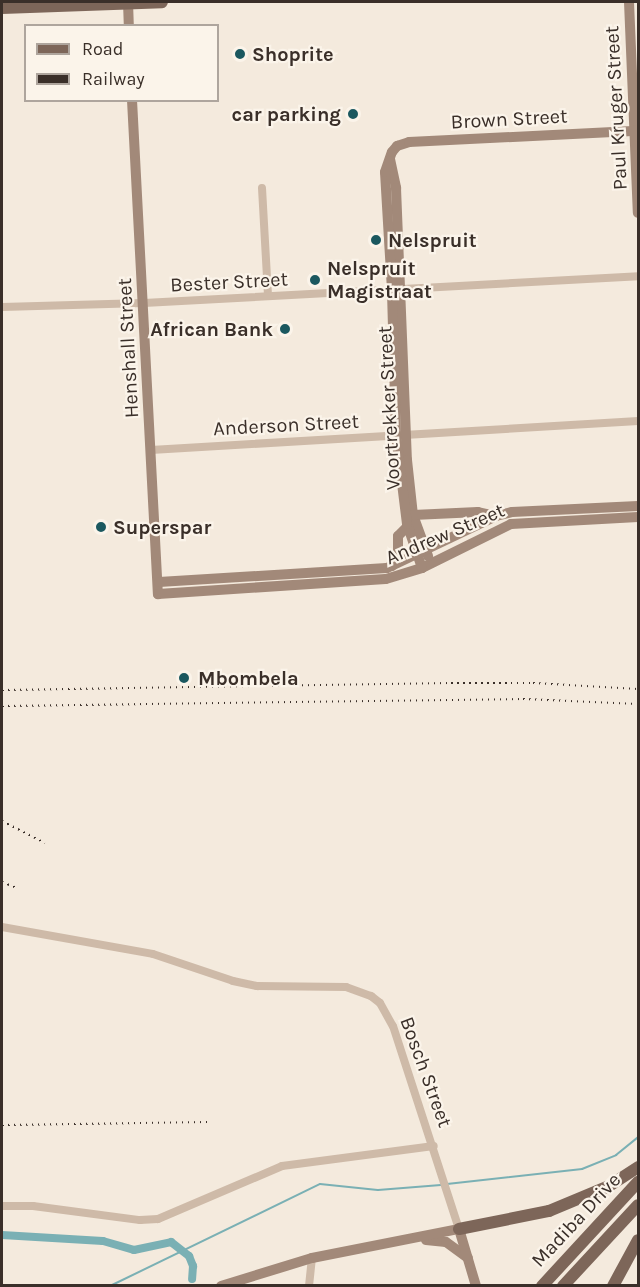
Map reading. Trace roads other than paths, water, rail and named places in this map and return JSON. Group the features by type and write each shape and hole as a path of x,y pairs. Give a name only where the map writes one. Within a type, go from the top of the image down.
{"main road":[{"path":"2,8 162,2"},
{"path":"459,1229 549,1211 609,1186 639,1167"},
{"name":"Madiba Drive","path":"542,1286 639,1182"},
{"name":"Madiba Drive","path":"563,1286 639,1205"},
{"path":"613,1286 639,1240"}],"street":[{"name":"Paul Kruger Street","path":"628,2 639,213"},
{"path":"128,3 129,24"},
{"name":"Henshall Street","path":"132,102 159,588"},
{"name":"Brown Street","path":"390,159 397,146 410,142 636,131"},
{"name":"Voortrekker Street","path":"390,159 385,172 397,289 400,435 407,526 427,566"},
{"path":"262,189 268,296"},
{"name":"Bester Street","path":"2,308 144,303 639,276"},
{"name":"Anderson Street","path":"151,450 639,421"},
{"name":"Voortrekker Street","path":"400,435 421,552"},
{"name":"Andrew Street","path":"159,588 392,567 496,516 512,512 639,506"},
{"path":"413,515 478,512 496,516"},
{"name":"Andrew Street","path":"159,588 386,579 427,566 511,524 639,517"},
{"path":"392,567 398,554 398,538 407,526"},
{"name":"Bosch Street","path":"2,927 153,954 233,981 257,986 346,987 370,996 380,1003 393,1026 434,1146 476,1286"},
{"path":"2,1206 33,1206 140,1220 158,1219 282,1166 434,1146"},
{"path":"221,1286 312,1258 459,1229"},
{"path":"407,1239 446,1242 468,1259"},
{"path":"309,1286 312,1258"}],"waterway":[{"path":"447,1184 582,1169 616,1155 638,1137"},
{"path":"110,1286 320,1184 378,1190 441,1185"},
{"path":"2,1235 103,1241 134,1250 171,1242 189,1256 193,1266 192,1279"}],"railway":[{"path":"2,690 451,683 533,683 638,689"},
{"path":"2,706 523,699 638,704"},
{"path":"2,821 45,843"},
{"path":"2,882 17,888"},
{"path":"2,1125 208,1122"}],"place":[{"name":"Shoprite","path":"240,54"},
{"name":"car parking","path":"353,114"},
{"name":"Nelspruit","path":"376,240"},
{"name":"Nelspruit Magistraat","path":"315,280"},
{"name":"African Bank","path":"285,329"},
{"name":"Superspar","path":"101,527"},
{"name":"Mbombela","path":"184,678"}]}
